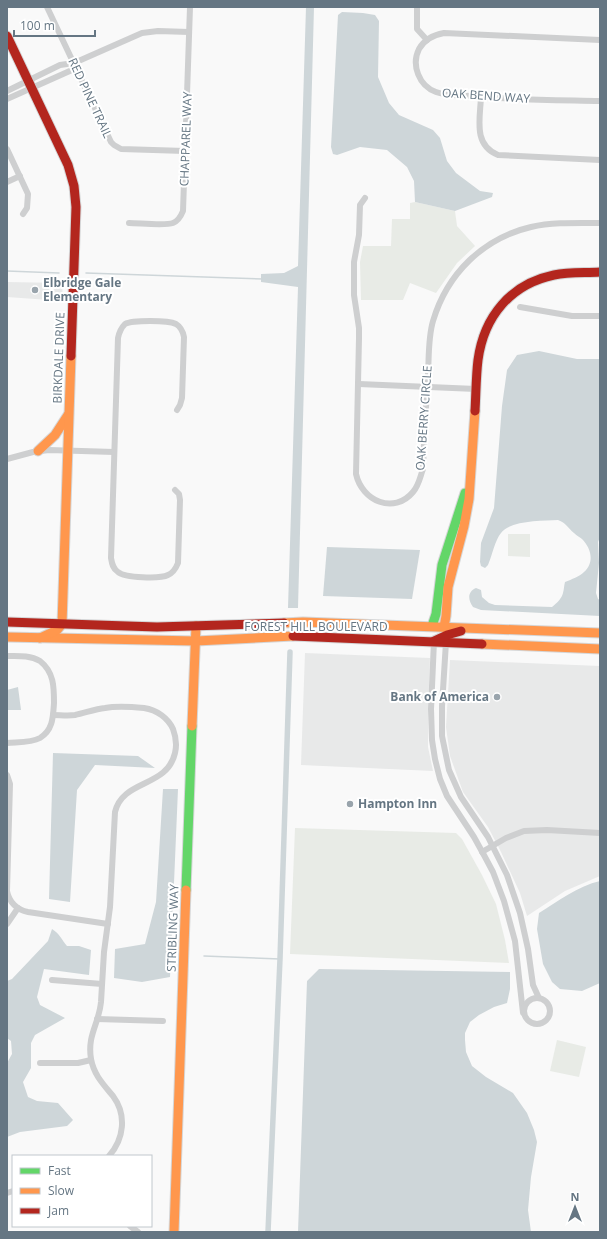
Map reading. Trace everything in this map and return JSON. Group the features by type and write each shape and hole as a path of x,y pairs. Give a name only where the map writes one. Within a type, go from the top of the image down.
{"street":[{"name":"RED PINE TRAIL","path":"47,7 109,139 114,145 121,148 186,151"},
{"name":"CHAPPAREL WAY","path":"129,223 169,224 179,218 184,208 190,7"},
{"path":"417,8 417,29 426,40 444,33 600,40"},
{"path":"7,99 60,65 74,64 142,33 158,31 189,32"},
{"name":"BIRKDALE DRIVE","path":"7,36 68,165 75,194 76,215 69,450 62,624"},
{"name":"OAK BEND WAY","path":"426,40 419,50 416,62 418,75 425,86 440,94 481,97 600,101"},
{"path":"7,91 72,70 74,64"},
{"path":"481,97 480,136 484,145 492,153 498,155 600,160"},
{"path":"7,150 28,194 27,208 23,214"},
{"path":"7,182 20,176"},
{"name":"OAK BERRY CIRCLE","path":"365,198 359,208 359,235 354,262 354,295 359,328 356,474 360,487 369,497 381,503 400,501 406,498 412,493 419,482 423,469 430,336 438,307 450,282 463,265 494,241 518,230 557,224 600,223"},
{"path":"402,640 429,635 444,627 448,587 470,498 478,360 482,337 492,316 507,299 523,286 544,277 560,274 600,272"},
{"path":"520,307 572,316 600,316"},
{"path":"175,490 180,500 178,563 174,570 168,576 160,577 125,576 118,573 113,566 111,558 118,338 120,330 125,324 133,321 168,322 175,324 182,330 184,337 182,398 177,410"},
{"path":"359,384 476,389"},
{"path":"38,451 60,430 69,412"},
{"path":"7,459 38,451 69,450 114,452"},
{"path":"432,626 436,614 442,565 470,480"},
{"name":"FOREST HILL BOULEVARD","path":"7,622 157,627 304,622 600,633"},
{"path":"40,638 57,630 62,624"},
{"name":"STRIBLING WAY","path":"174,1232 196,626"},
{"path":"446,642 442,706 442,736 449,770 464,802 492,846 507,875 520,913 528,949 532,985 539,998 544,1000 549,1007 550,1013 547,1020 539,1024 534,1024 527,1021 524,1013 515,941 510,919 493,872 447,796 434,759 432,740 434,641 447,634 471,628"},
{"name":"FOREST HILL BOULEVARD","path":"7,637 196,641 302,636 600,649"},
{"path":"7,656 28,656 40,662 46,667 53,681 53,720 46,733 40,738 32,741 7,742"},
{"path":"53,715 76,715 107,707 146,709 158,713 165,719 173,729 175,737 176,750 169,768 159,776 127,793 121,798 114,816 110,907 104,952 101,1006 91,1041 92,1060 97,1076 117,1103 121,1116 121,1135 115,1149 110,1155"},
{"path":"7,775 10,784 7,891 12,902 18,908 28,912 108,924"},
{"path":"454,807 464,802"},
{"path":"482,852 506,838 524,831 547,830 600,833"},
{"path":"7,924 18,908"},
{"path":"52,980 102,984"},
{"path":"524,1013 524,1007 530,1000 539,998"},
{"path":"97,1019 163,1021"},
{"path":"40,1062 78,1062 92,1060"}],"shaded area":[{"path":"306,7 314,7 298,608 288,608 298,287 261,282 261,274 284,273 298,266"},
{"path":"342,12 375,15 379,21 378,77 389,103 399,115 433,130 440,138 447,161 456,173 480,191 493,193 492,197 455,211 415,202 414,181 407,167 387,150 360,147 337,155 333,154 331,147 338,15"},
{"path":"415,202 455,211 457,226 475,246 457,263 436,293 410,283 403,300 361,300 360,262 363,246 391,246 392,219 410,219 410,203"},
{"name":"Elbridge Gale Elementary","path":"7,282 62,283 63,301 7,297"},
{"path":"539,351 577,359 600,359 600,537 598,542 599,563 596,593 598,599 600,600 600,616 481,610 473,607 469,599 471,592 476,588 481,590 482,597 489,603 495,605 552,607 562,597 565,582 582,574 590,564 591,560 588,547 582,539 565,524 558,520 519,523 506,529 501,533 497,540 488,565 485,568 481,566 480,562 481,543 494,508 502,406 507,370 517,355"},
{"path":"508,534 530,534 530,557 508,556"},
{"path":"327,547 420,550 412,599 323,596"},
{"path":"305,653 430,658 428,747 433,771 301,765"},
{"path":"450,660 600,666 600,876 565,891 527,916 520,893 501,852 488,827 463,792 450,756 446,727"},
{"path":"18,687 21,710 8,710 7,690"},
{"path":"53,753 138,756 155,768 95,765 77,790 70,902 49,899"},
{"path":"163,789 178,789 170,977 142,982 114,978 115,949 145,944 156,902"},
{"path":"295,828 456,833 462,839 496,904 509,963 290,954"},
{"path":"600,881 600,983 582,991 560,989 552,982 543,964 537,929 539,913 576,890"},
{"path":"52,929 59,935 67,946 79,946 91,950 89,975 44,969 37,997 40,1005 65,1018 35,1035 31,1043 31,1068 23,1082 28,1097 37,1101 58,1103 73,1120 67,1126 20,1132 7,1137 7,1063 12,1054 11,1041 7,1038 7,981 12,979 48,941"},
{"path":"319,969 510,972 510,989 507,1003 494,1007 470,1022 465,1033 465,1040 466,1052 472,1066 486,1077 513,1093 527,1113 534,1130 537,1142 531,1177 528,1210 531,1232 298,1232 307,981"},
{"path":"557,1040 586,1047 579,1077 550,1071"}],"waterway":[{"path":"7,271 59,273"},
{"path":"86,273 263,279"},
{"path":"268,1232 280,959 290,652"},
{"path":"204,956 280,959"}],"traffic: fast":[{"path":"432,626 436,614 442,565 465,493"},
{"path":"186,890 192,726"}],"traffic: slow":[{"path":"40,638 57,630 62,624 71,356"},
{"path":"444,627 448,587 464,526 469,499 475,411"},
{"path":"38,451 55,435 68,415"},
{"path":"284,623 303,622 600,633"},
{"path":"192,726 196,626"},
{"path":"7,637 196,641 293,636"},
{"path":"482,644 600,649"},
{"path":"174,1232 186,890"}],"traffic: jam":[{"path":"7,36 68,165 74,186 76,207 71,356"},
{"path":"475,411 477,366 481,344 486,329 502,304 513,294 539,279 560,274 600,272"},
{"path":"7,622 157,627 284,623"},
{"path":"434,641 461,631"},
{"path":"293,636 482,644"}],"place":[{"name":"Elbridge Gale Elementary","path":"35,290"},
{"name":"Bank of America","path":"497,697"},
{"name":"Hampton Inn","path":"350,804"}]}
